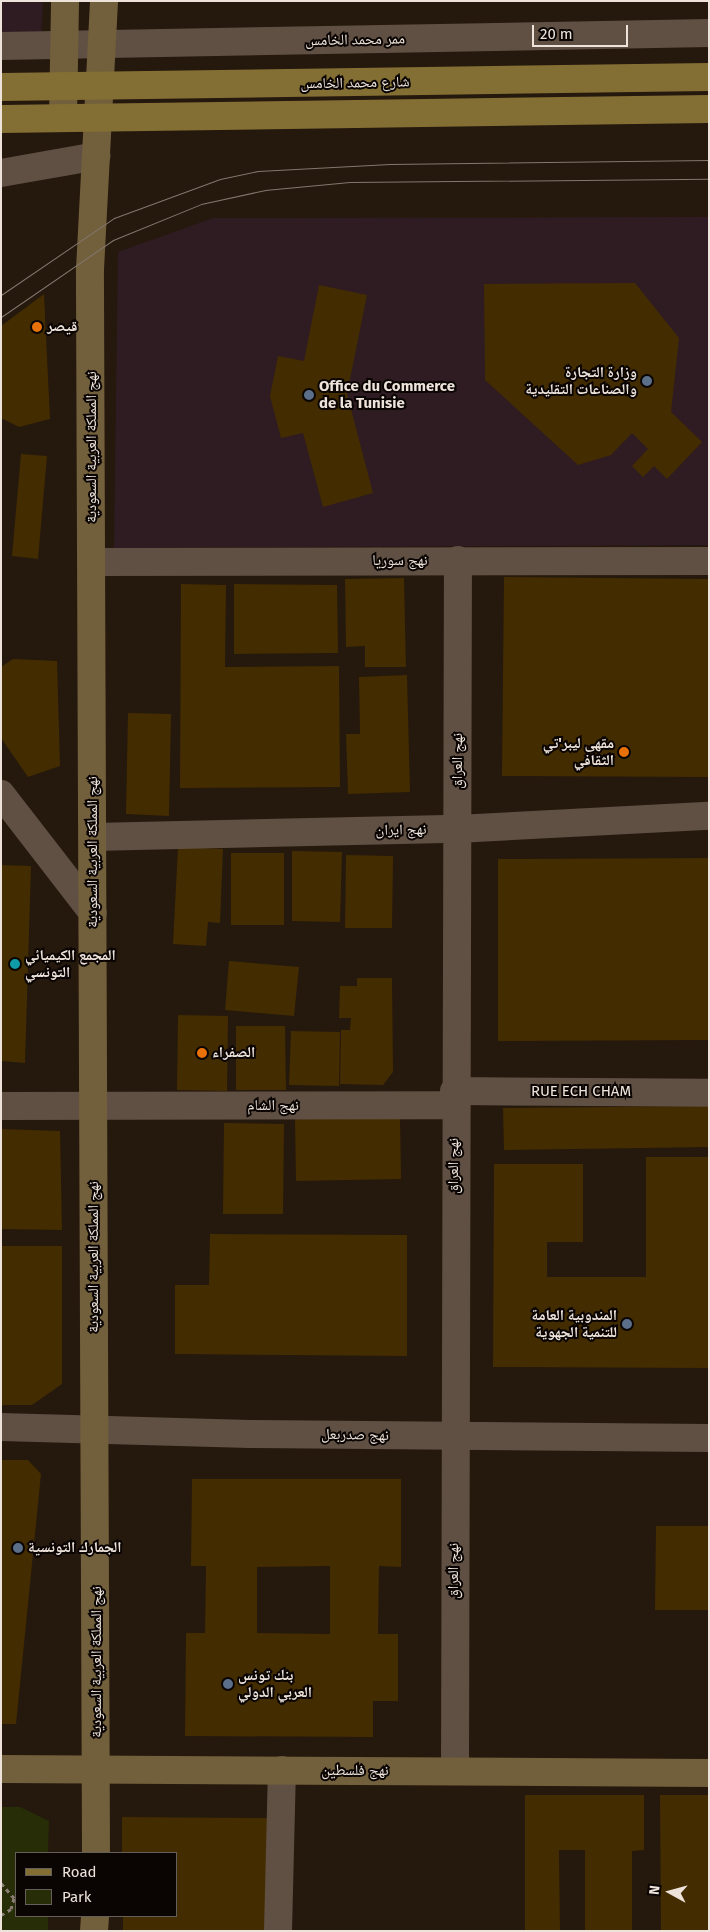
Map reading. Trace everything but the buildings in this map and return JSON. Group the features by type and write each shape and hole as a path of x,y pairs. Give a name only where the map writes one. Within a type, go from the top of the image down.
{"main road":[{"path":"63,118 65,87 62,46 65,1"},
{"name":"نهج المملكة العربية السعودية","path":"96,1852 98,1767 91,231 101,116 101,45 104,1"},
{"name":"شارع محمد الخامس","path":"1,87 709,77"},
{"name":"شارع محمد الخامس","path":"1,119 101,116 709,109"},
{"name":"نهج فلسطين","path":"1,1769 98,1767 709,1773"},
{"path":"94,1931 95,1917"}],"street":[{"name":"ممر محمد الخامس","path":"1,46 709,34"},
{"path":"1,172 97,156"},
{"name":"نهج العراق","path":"455,1771 452,1436 458,560"},
{"name":"نهج سوريا","path":"92,562 709,561"},
{"path":"1,794 93,913"},
{"name":"نهج ايران","path":"94,837 457,829 709,816"},
{"name":"RUE ECH CHAM","path":"454,1098 709,1093"},
{"name":"نهج الشام","path":"1,1106 94,1108 454,1098"},
{"name":"نهج صدربعل","path":"1,1427 452,1436 709,1438"},
{"path":"278,1931 282,1770"}],"path":[{"path":"1,1883 10,1888 15,1901 1,1915"}],"shaded area":[{"path":"1,1 43,1 41,38 1,38"},
{"path":"709,217 709,545 114,548 118,252 213,218"}],"green space":[{"path":"1,1807 20,1807 49,1821 48,1852 15,1852 15,1917 48,1917 48,1931 1,1931"}],"tram line":[{"path":"1,295 114,218 220,179 258,171 390,164 709,160"},
{"path":"1,317 113,240 201,204 265,190 350,182 709,179"}],"place":[{"name":"قيصر","path":"37,327"},
{"name":"وزارة التجارة والصناعات التقليدية","path":"647,381"},
{"name":"Office du Commerce de la Tunisie","path":"309,395"},
{"name":"مقهى ليبر'تي الثقافي","path":"624,752"},
{"name":"المجمع الكيميائي التونسي","path":"15,964"},
{"name":"الصفراء","path":"202,1053"},
{"name":"المندوبية العامة للتنمية الجهوية","path":"627,1324"},
{"name":"الجمارك التونسية","path":"18,1548"},
{"name":"بنك تونس العربي الدولي","path":"228,1684"}]}
